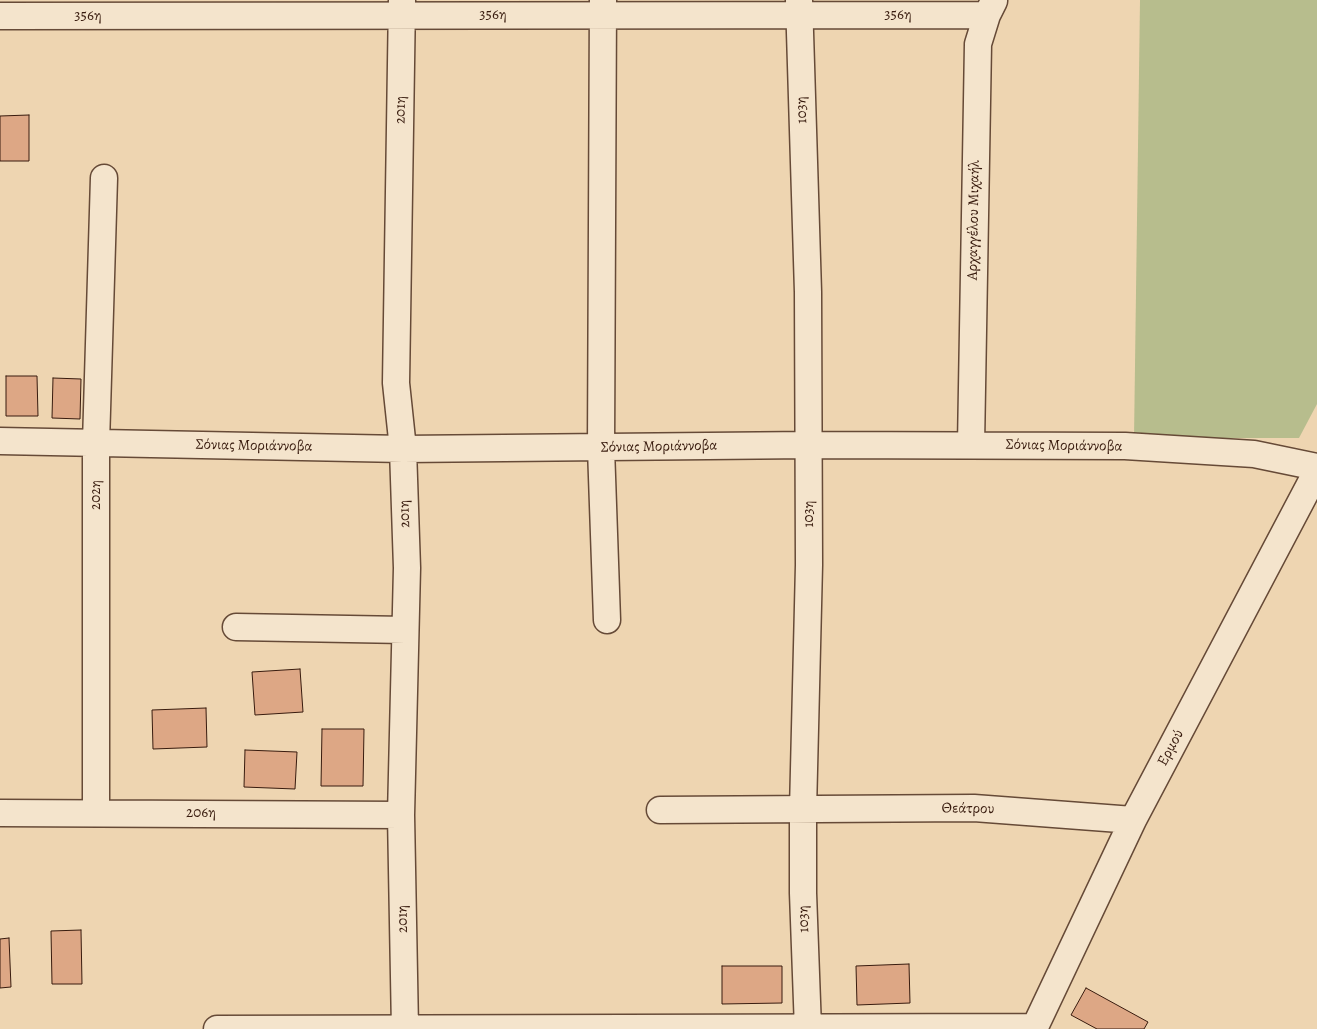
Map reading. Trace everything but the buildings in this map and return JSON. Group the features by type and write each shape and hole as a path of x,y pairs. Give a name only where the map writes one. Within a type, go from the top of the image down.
{"street":[{"name":"103η","path":"798,7 808,292 809,565 803,810 808,1028"},
{"name":"356η","path":"0,16 40,8 991,7"},
{"name":"Αρχαγγέλου Μιχαήλ","path":"971,445 978,44 991,7"},
{"name":"201η","path":"402,8 396,383 403,449 406,568 401,815 406,1029"},
{"path":"602,8 601,448 607,620"},
{"name":"202η","path":"96,813 96,443 104,178"},
{"name":"Σόνιας Μοριάννοβα","path":"0,441 403,449 809,445 1125,446 1254,454 1317,467"},
{"name":"Ερμού","path":"1034,1028 1133,820 1317,471"},
{"path":"236,627 405,630"},
{"name":"Θεάτρου","path":"660,810 974,808 1133,820"},
{"name":"206η","path":"0,813 401,815"},
{"path":"217,1029 1034,1028"}],"green space":[{"path":"1140,0 1317,0 1317,404 1299,438 1134,438"}]}
